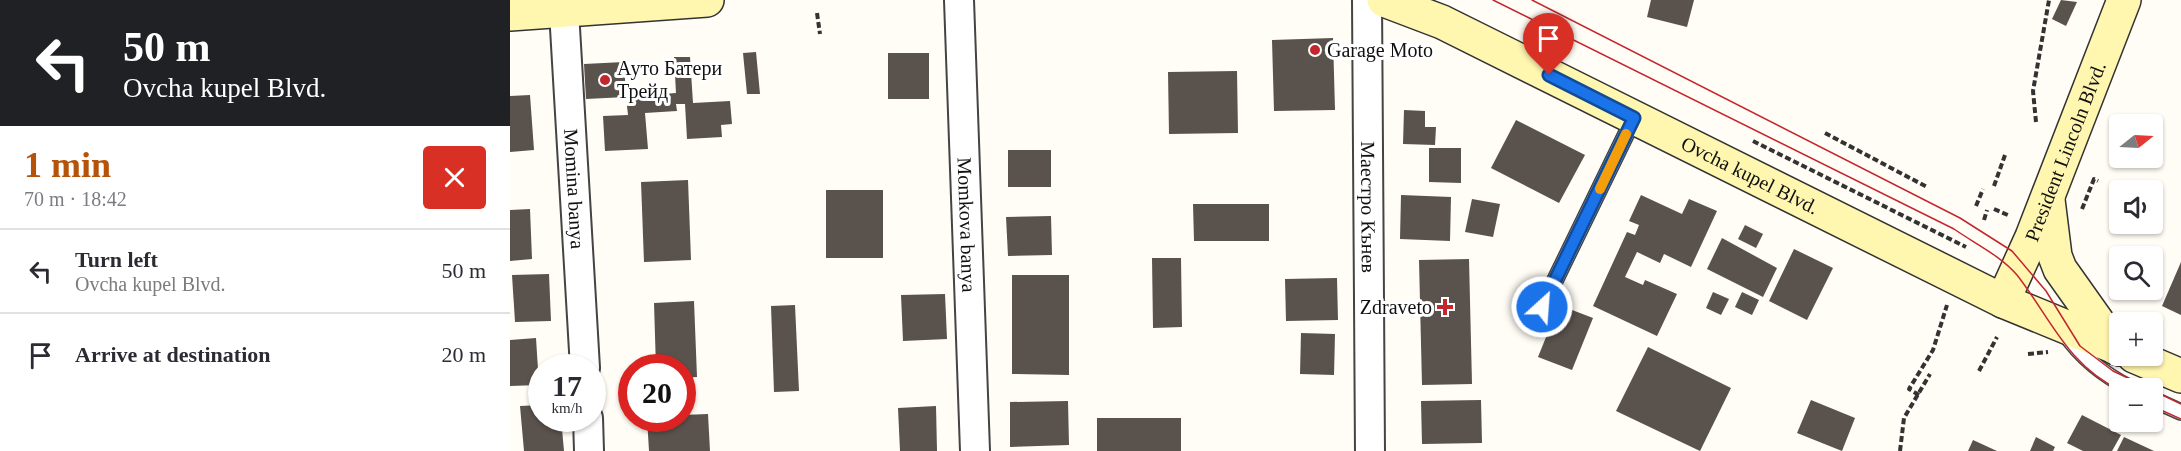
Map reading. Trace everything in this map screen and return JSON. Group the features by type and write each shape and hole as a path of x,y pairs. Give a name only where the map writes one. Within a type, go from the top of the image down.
{"main road":[{"path":"510,14 707,0"},
{"name":"Ovcha kupel Blvd.","path":"1384,0 1442,22 2003,302 2109,345"},
{"name":"President Lincoln Blvd.","path":"2003,302 2032,237 2124,0"},
{"path":"2047,195 2055,256 2061,269 2109,332"},
{"name":"Ovcha kupel Blvd.","path":"2158,366 2181,376"}],"street":[{"name":"Momkova banya","path":"959,0 975,451"},
{"name":"Маестро Кънев","path":"1367,0 1370,451"},
{"name":"Momina banya","path":"564,11 584,354"},
{"path":"589,432 590,451"}],"lane":[{"path":"1542,307 1634,118"},
{"path":"2060,326 2077,350 2110,378"},
{"path":"2163,404 2181,412"}],"path":[{"path":"2036,122 2033,90 2049,0"},
{"path":"817,13 820,34"},
{"path":"1825,133 1927,187"},
{"path":"1753,141 1953,239 1971,251"},
{"path":"1994,186 2005,155"},
{"path":"2082,209 2094,179 2098,181"},
{"path":"1976,206 1983,189"},
{"path":"1994,209 2012,217"},
{"path":"1984,220 1987,210"},
{"path":"1919,395 1909,389 1923,370 1933,350 1946,308"},
{"path":"1979,372 1997,337"},
{"path":"1900,451 1904,418 1930,374"}],"building":[{"path":"1651,0 1694,0 1687,27 1647,17"},
{"path":"2061,0 2077,2 2066,26 2052,19"},
{"path":"1333,38 1335,110 1274,111 1272,40"},
{"path":"756,52 760,94 747,94 743,53"},
{"path":"888,53 929,53 929,99 888,99"},
{"path":"674,57 690,57 693,103 730,101 732,124 721,125 722,137 687,139 685,104 676,104 677,111 645,113 648,149 605,151 603,116 628,115 626,97 676,93"},
{"path":"624,62 626,97 586,99 584,64"},
{"path":"1237,71 1238,133 1169,134 1168,72"},
{"path":"530,95 534,150 510,152 510,96"},
{"path":"1404,110 1425,111 1425,127 1436,127 1435,145 1403,144"},
{"path":"1516,120 1585,155 1559,203 1491,168"},
{"path":"1429,148 1461,148 1461,183 1429,182"},
{"path":"1008,150 1051,150 1051,187 1008,187"},
{"path":"688,180 691,260 644,262 641,182"},
{"path":"826,190 883,190 883,258 826,258"},
{"path":"1401,195 1451,197 1450,241 1400,239"},
{"path":"1641,195 1682,214 1689,199 1717,211 1691,267 1664,254 1660,263 1637,252 1625,277 1643,285 1645,280 1677,294 1657,336 1593,306 1627,232 1635,235 1639,225 1629,221"},
{"path":"1472,199 1500,204 1493,237 1465,232"},
{"path":"1193,204 1269,204 1269,241 1194,241"},
{"path":"530,209 532,259 510,261 510,210"},
{"path":"1051,216 1052,255 1008,256 1006,217"},
{"path":"1745,225 1763,234 1756,248 1738,239"},
{"path":"1722,238 1777,268 1763,297 1707,269"},
{"path":"1794,249 1833,268 1807,320 1769,301"},
{"path":"1152,258 1181,258 1182,327 1153,328"},
{"path":"1469,259 1472,384 1422,385 1419,260"},
{"path":"2181,262 2181,315 2162,306"},
{"path":"549,274 551,321 515,322 512,275"},
{"path":"1012,275 1069,275 1069,375 1012,374"},
{"path":"1337,278 1338,320 1286,321 1285,279"},
{"path":"1713,292 1729,299 1721,315 1706,308"},
{"path":"1742,292 1759,300 1752,315 1735,307"},
{"path":"945,294 947,339 903,341 901,295"},
{"path":"694,301 697,377 696,354 656,354 654,303"},
{"path":"795,305 799,391 774,392 771,306"},
{"path":"1559,305 1593,318 1572,370 1538,357"},
{"path":"1301,333 1335,334 1334,375 1300,374"},
{"path":"536,338 537,354 528,354 528,385 510,386 510,340"},
{"path":"1648,347 1731,388 1700,451 1616,411"},
{"path":"1481,400 1482,443 1422,444 1421,401"},
{"path":"1811,400 1855,418 1842,451 1797,433"},
{"path":"1068,401 1069,445 1010,447 1010,402"},
{"path":"520,406 528,406 528,432 562,432 564,451 524,451"},
{"path":"936,406 937,451 900,451 898,408"},
{"path":"696,414 708,414 710,451 649,451 648,432 696,432"},
{"path":"2082,415 2109,429 2109,432 2121,435 2112,451 2083,451 2067,443"},
{"path":"1097,418 1181,418 1181,451 1097,451"},
{"path":"2036,437 2055,447 2053,451 2030,451"},
{"path":"2124,437 2154,451 2117,451"},
{"path":"1973,440 1997,451 1968,451"}],"tram line":[{"path":"1493,0 1954,229 2011,268 2073,354 2109,384"},
{"path":"1532,0 1960,218 2012,251 2046,291 2080,346 2113,371 2128,378"},
{"path":"2163,395 2181,404"},
{"path":"2163,411 2181,419"}],"slow traffic":[{"path":"1600,189 1626,134"}],"place":[{"name":"Garage Moto","path":"1315,50"},
{"name":"Ауто Батери Трейд","path":"605,80"},
{"name":"Zdraveto","path":"1445,307"}],"route":[{"path":"1542,307 1634,118 1549,75"}]}
